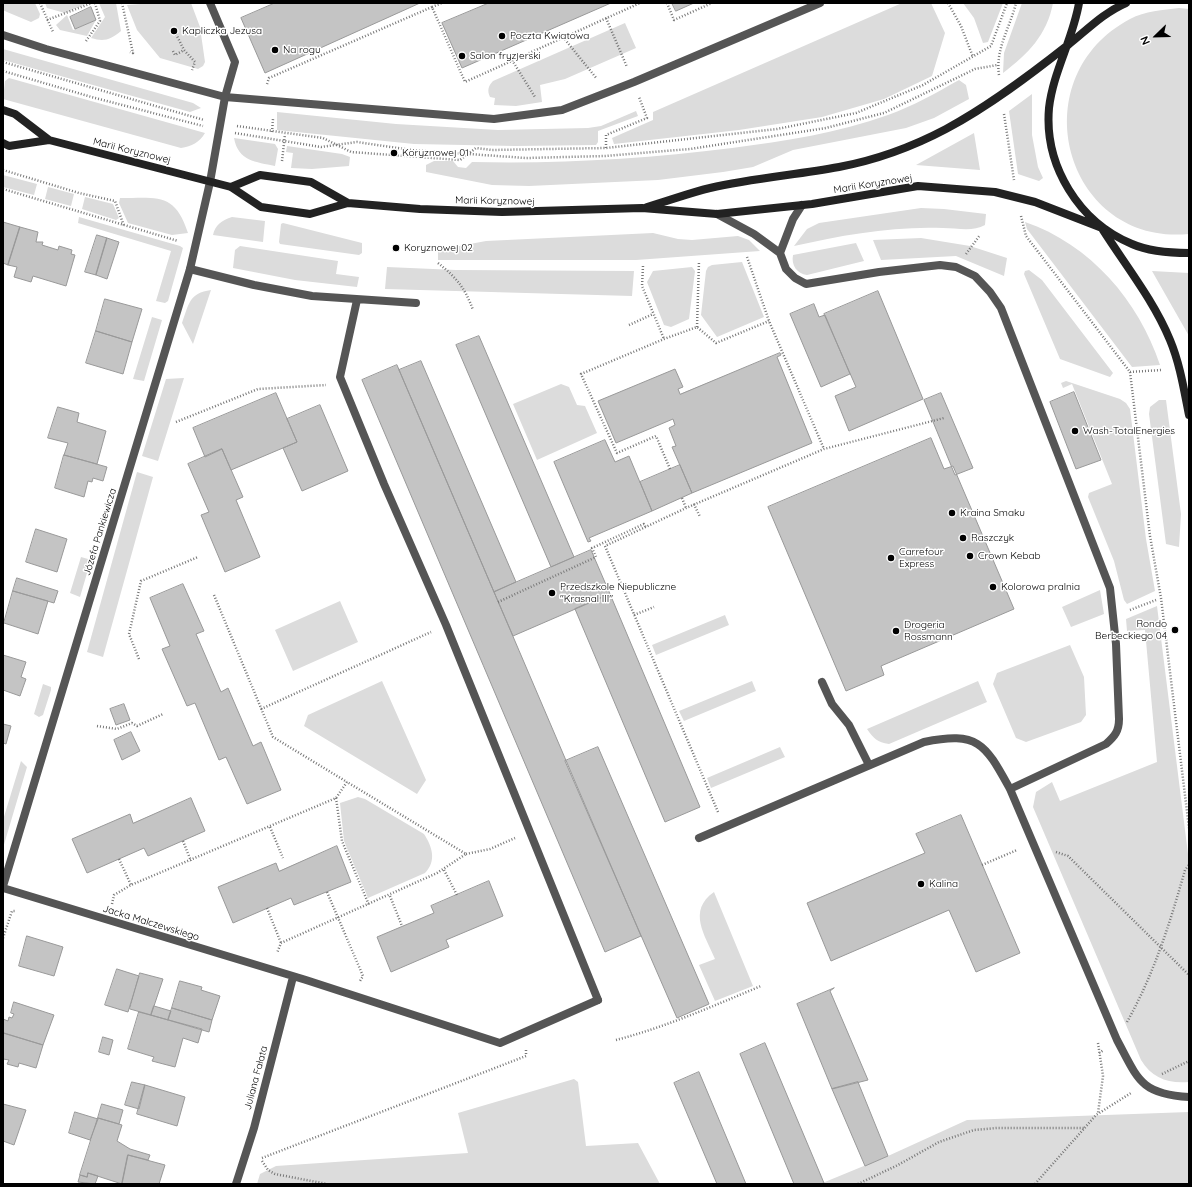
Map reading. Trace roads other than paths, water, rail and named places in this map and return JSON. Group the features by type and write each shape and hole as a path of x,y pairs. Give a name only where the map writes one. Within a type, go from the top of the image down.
{"street":[{"path":"210,3 235,62 225,97 222,122 210,182"},
{"path":"3,35 46,49 225,97 494,120 562,110 608,93 820,3"},
{"path":"1079,3 1069,45 1055,83 1049,108 1050,140 1054,158 1064,181 1079,205 1102,228 1156,312 1171,341 1189,415"},
{"name":"Marii Koryznowej","path":"642,208 710,188 840,167 878,158 906,148 946,129 1001,94 1069,45 1096,21 1116,7 1126,3"},
{"name":"Marii Koryznowej","path":"3,110 15,114 49,140 210,182 231,186 261,207 310,214 348,202 420,209 502,212 642,208 717,214 802,205 918,186 994,192 1017,197 1035,202 1102,228"},
{"name":"Marii Koryznowej","path":"3,144 10,146 49,140"},
{"name":"Marii Koryznowej","path":"231,186 260,175 312,182 348,202"},
{"name":"Józefa Pankiewicza","path":"3,887 190,269 210,182"},
{"path":"780,253 793,219 802,205"},
{"path":"717,214 754,234 780,253 786,269 795,278 806,284 879,272 940,265 956,267 975,276 990,292 1001,308 1110,588 1119,728 1114,738 1106,744 1010,789"},
{"path":"1102,228 1133,245 1146,249 1163,252 1189,253"},
{"path":"190,269 254,285 312,296 416,303"},
{"name":"Jacka Malczewskiego","path":"3,887 352,995 500,1043 598,1000 446,625 342,384 340,377 357,300"},
{"path":"822,682 832,704 849,725 869,765"},
{"path":"699,838 924,742 948,737 960,738 975,742 989,753 1010,789 1117,1040 1138,1079 1144,1084 1167,1095 1189,1097"},
{"name":"Juliana Fałata","path":"236,1184 254,1128 293,977"}],"place":[{"name":"Kapliczka Jezusa","path":"174,31"},
{"name":"Poczta Kwiatowa","path":"502,36"},
{"name":"Na rogu","path":"275,50"},
{"name":"Salon fryzjerski","path":"462,56"},
{"name":"Koryznowej 01","path":"394,153"},
{"name":"Koryznowej 02","path":"396,248"},
{"name":"Wash-TotalEnergies","path":"1075,431"},
{"name":"Kraina Smaku","path":"952,513"},
{"name":"Raszczyk","path":"963,538"},
{"name":"Crown Kebab","path":"970,556"},
{"name":"Carrefour Express","path":"891,558"},
{"name":"Kolorowa pralnia","path":"993,587"},
{"name":"Przedszkole Niepubliczne \"Krasnal III\"","path":"552,593"},
{"name":"Rondo Berbeckiego 04","path":"1175,630"},
{"name":"Drogeria Rossmann","path":"896,631"},
{"name":"Kalina","path":"921,884"}]}
